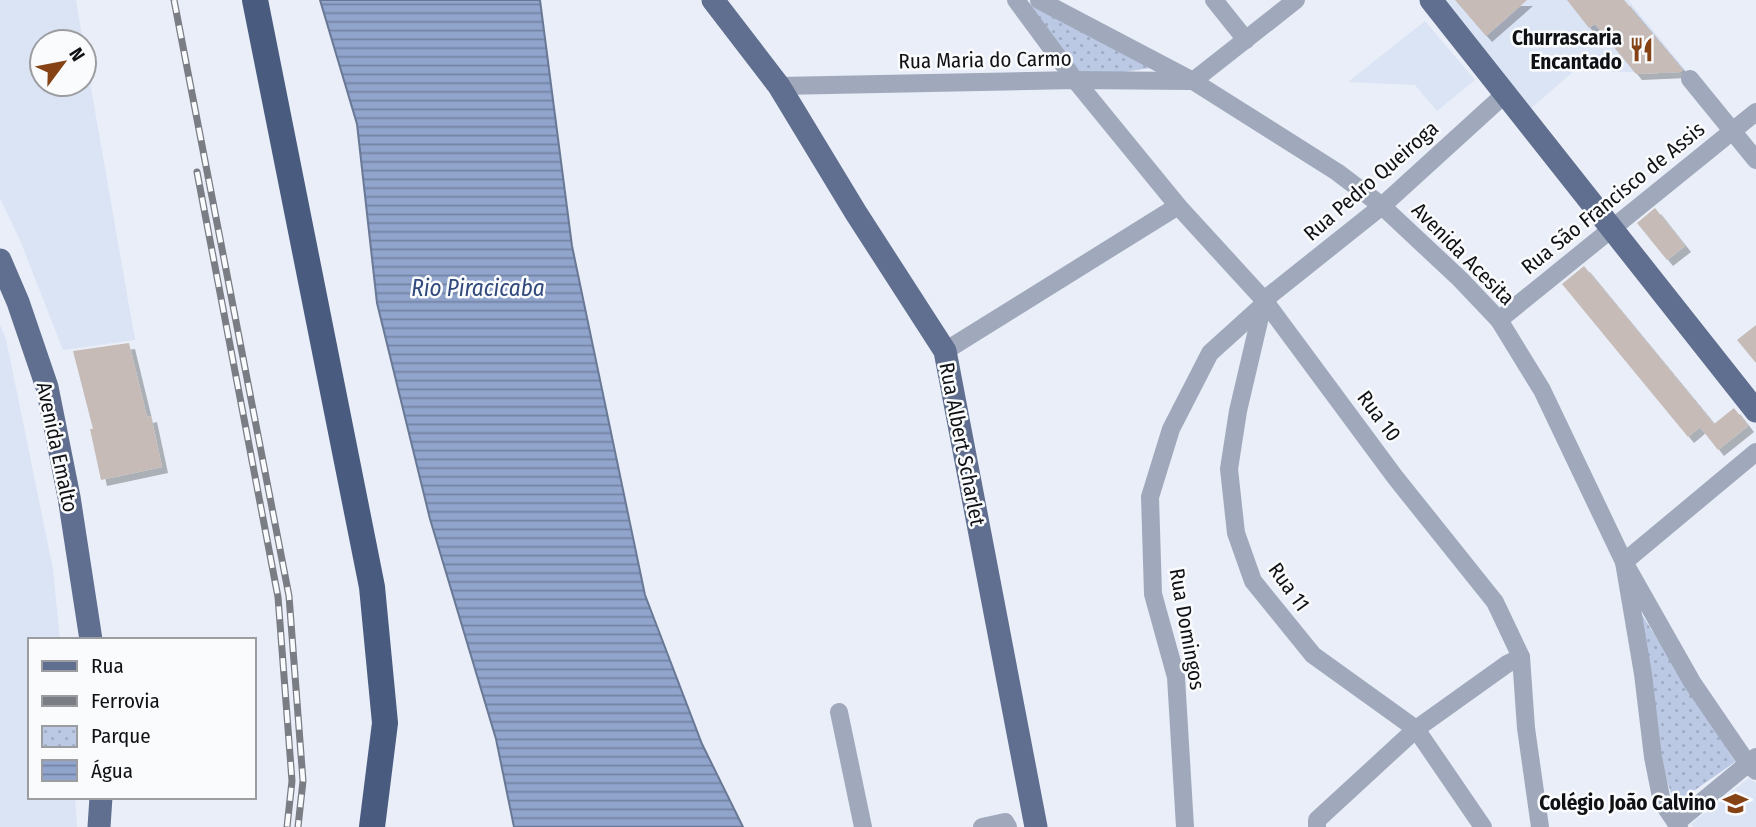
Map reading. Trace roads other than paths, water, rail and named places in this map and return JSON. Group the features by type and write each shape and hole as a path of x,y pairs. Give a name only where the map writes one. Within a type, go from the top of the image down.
{"highway":[{"path":"255,0 372,587 386,723 372,827"}],"main road":[{"name":"Rua Albert Scharlet","path":"713,0 779,86 856,213 945,351 1036,827"},
{"path":"1431,0 1756,411"},
{"name":"Avenida Emalto","path":"0,260 18,302 47,387 69,497 91,638"},
{"path":"99,827 101,799"}],"street":[{"name":"Rua 10","path":"1016,0 1075,80 1178,206 1263,303 1395,477 1495,602 1521,657 1526,728 1541,827"},
{"name":"Avenida Acesita","path":"1039,0 1193,81 1338,172 1382,206 1460,279 1499,320 1542,390 1624,562 1662,802 1677,825"},
{"path":"1214,0 1246,40"},
{"path":"1193,81 1296,0"},
{"path":"1690,79 1756,160"},
{"name":"Rua Maria do Carmo","path":"779,86 1075,80 1193,81"},
{"name":"Rua Pedro Queiroga","path":"1263,303 1382,206 1505,94"},
{"name":"Rua São Francisco de Assis","path":"1499,320 1756,112"},
{"path":"945,351 1178,206"},
{"name":"Rua 11","path":"1263,303 1238,411 1229,469 1236,533 1253,581 1313,655 1416,729 1483,827"},
{"name":"Rua Domingos","path":"1185,827 1176,677 1153,594 1150,497 1171,429 1210,354 1263,303"},
{"path":"1677,825 1753,764 1692,682 1624,562 1756,452"},
{"path":"1317,824 1416,729 1507,664 1521,657"},
{"path":"839,712 863,827"},
{"path":"982,827 1005,822 1008,827"}],"water":[{"name":"Rio Piracicaba","path":"320,0 540,0 572,246 645,595 702,744 743,827 514,827 496,739 430,519 377,303 357,124"}],"railway":[{"path":"174,0 289,596 303,781 298,827"},
{"path":"197,172 278,597 292,781 287,827"}],"place":[{"name":"Churrascaria Encantado","path":"1642,50"},
{"name":"Colégio João Calvino","path":"1736,803"}]}
